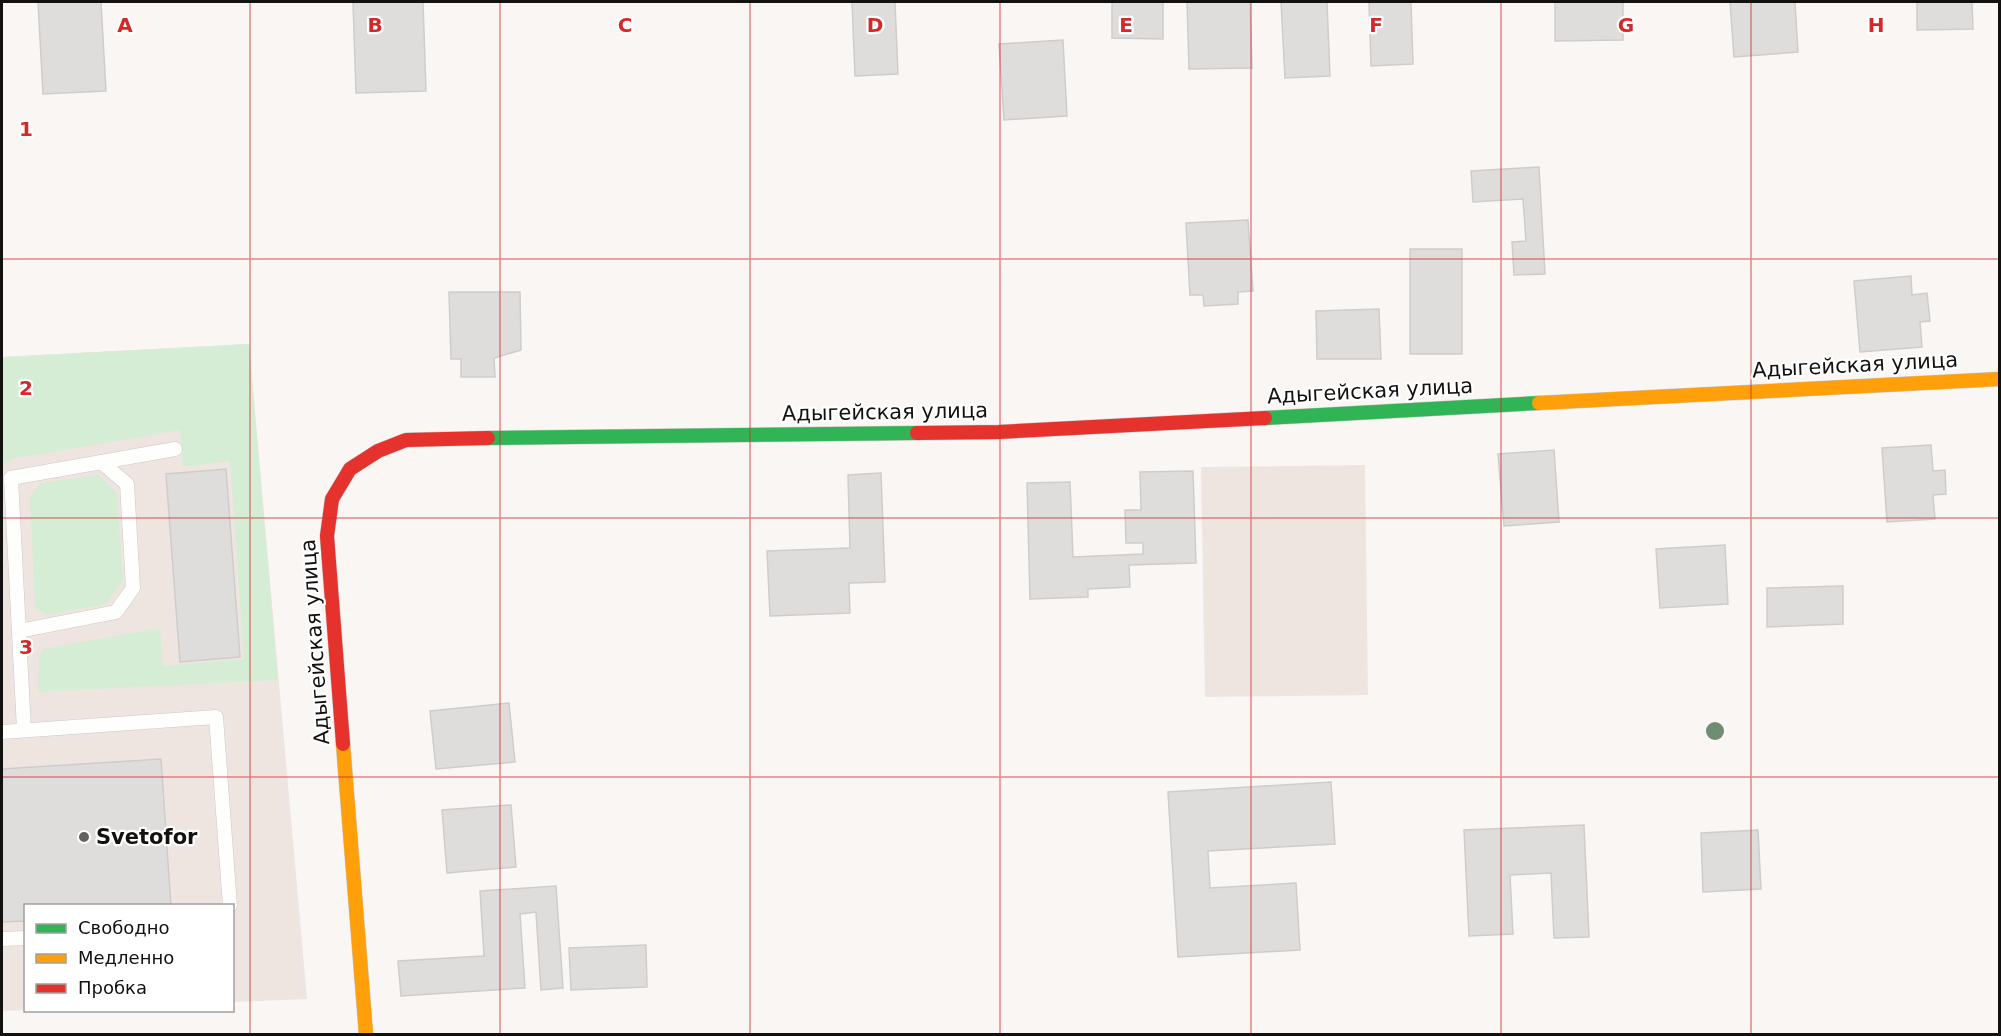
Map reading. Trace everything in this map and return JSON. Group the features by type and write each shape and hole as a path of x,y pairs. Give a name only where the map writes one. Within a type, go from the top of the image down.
{"street":[{"name":"Адыгейская улица","path":"366,1035 327,536 332,499 350,469 378,450 406,440 443,438 999,432 2000,379"}],"lane":[{"path":"24,730 11,478 175,449"},
{"path":"19,631 116,612 133,588 127,484 101,462"},
{"path":"2,732 216,717 230,904"},
{"path":"2,939 24,938"}],"shaded area":[{"path":"249,344 307,999 234,1002 234,904 24,904 24,1010 2,1011 2,357"},
{"path":"1365,465 1368,695 1205,697 1201,467"}],"green space":[{"path":"249,344 278,680 38,692 39,655 43,649 160,628 163,666 244,659 230,461 183,467 180,430 11,459 2,465 2,357"},
{"path":"98,475 117,493 123,581 106,604 46,615 35,607 30,497 40,483"}],"building":[{"path":"38,2 101,2 106,91 43,94"},
{"path":"353,2 423,2 426,91 356,93"},
{"path":"852,2 895,2 898,74 855,76"},
{"path":"1112,2 1163,2 1163,39 1112,38"},
{"path":"1187,2 1250,2 1252,68 1189,69"},
{"path":"1281,2 1327,2 1330,76 1285,78"},
{"path":"1369,2 1411,2 1413,64 1371,66"},
{"path":"1555,2 1623,2 1623,40 1555,41"},
{"path":"1730,2 1795,2 1798,52 1734,57"},
{"path":"1917,2 1972,2 1973,29 1917,30"},
{"path":"1063,40 1067,116 1004,120 999,44"},
{"path":"1539,167 1545,274 1514,275 1512,242 1526,241 1523,199 1473,202 1471,171"},
{"path":"1248,220 1253,291 1238,292 1238,304 1204,306 1203,295 1190,295 1186,223"},
{"path":"1410,249 1462,249 1462,354 1410,354"},
{"path":"1911,276 1912,295 1927,293 1930,321 1920,322 1922,347 1860,352 1854,281"},
{"path":"449,292 520,292 521,350 494,358 495,377 461,377 461,359 451,359"},
{"path":"1379,309 1381,359 1317,359 1316,311"},
{"path":"1931,445 1933,471 1945,470 1946,494 1933,495 1935,519 1887,522 1882,448"},
{"path":"1554,450 1559,522 1504,526 1498,454"},
{"path":"226,469 240,657 180,662 166,474"},
{"path":"1193,471 1196,563 1129,565 1130,587 1088,589 1088,597 1030,599 1027,483 1070,482 1073,557 1143,554 1143,543 1126,543 1125,510 1141,510 1140,472"},
{"path":"881,473 885,582 849,583 850,613 770,616 767,551 850,548 848,475"},
{"path":"1725,545 1728,604 1660,608 1656,549"},
{"path":"1843,586 1843,624 1767,627 1767,588"},
{"path":"509,703 515,762 436,769 430,711"},
{"name":"Svetofor","path":"161,759 171,904 24,904 24,921 2,922 2,769"},
{"path":"1331,782 1335,844 1208,851 1210,888 1296,883 1300,950 1178,957 1168,792"},
{"path":"511,805 516,867 447,873 442,810"},
{"path":"1584,825 1589,937 1554,938 1551,873 1510,875 1513,934 1469,936 1464,830"},
{"path":"1758,830 1761,889 1703,892 1701,833"},
{"path":"556,886 563,988 541,990 536,912 520,914 525,988 401,996 398,961 484,956 480,891"},
{"path":"646,945 647,987 571,990 569,948"}],"traffic: fast":[{"path":"1265,418 1539,403"},
{"path":"488,438 917,433"}],"traffic: slow":[{"path":"1539,403 2000,379"},
{"path":"343,744 366,1034"}],"traffic: jam":[{"path":"917,433 999,432 1265,418"},
{"path":"343,744 327,536 332,499 350,469 378,451 406,440 488,438"}],"place":[{"name":"Svetofor","path":"84,837"}]}
